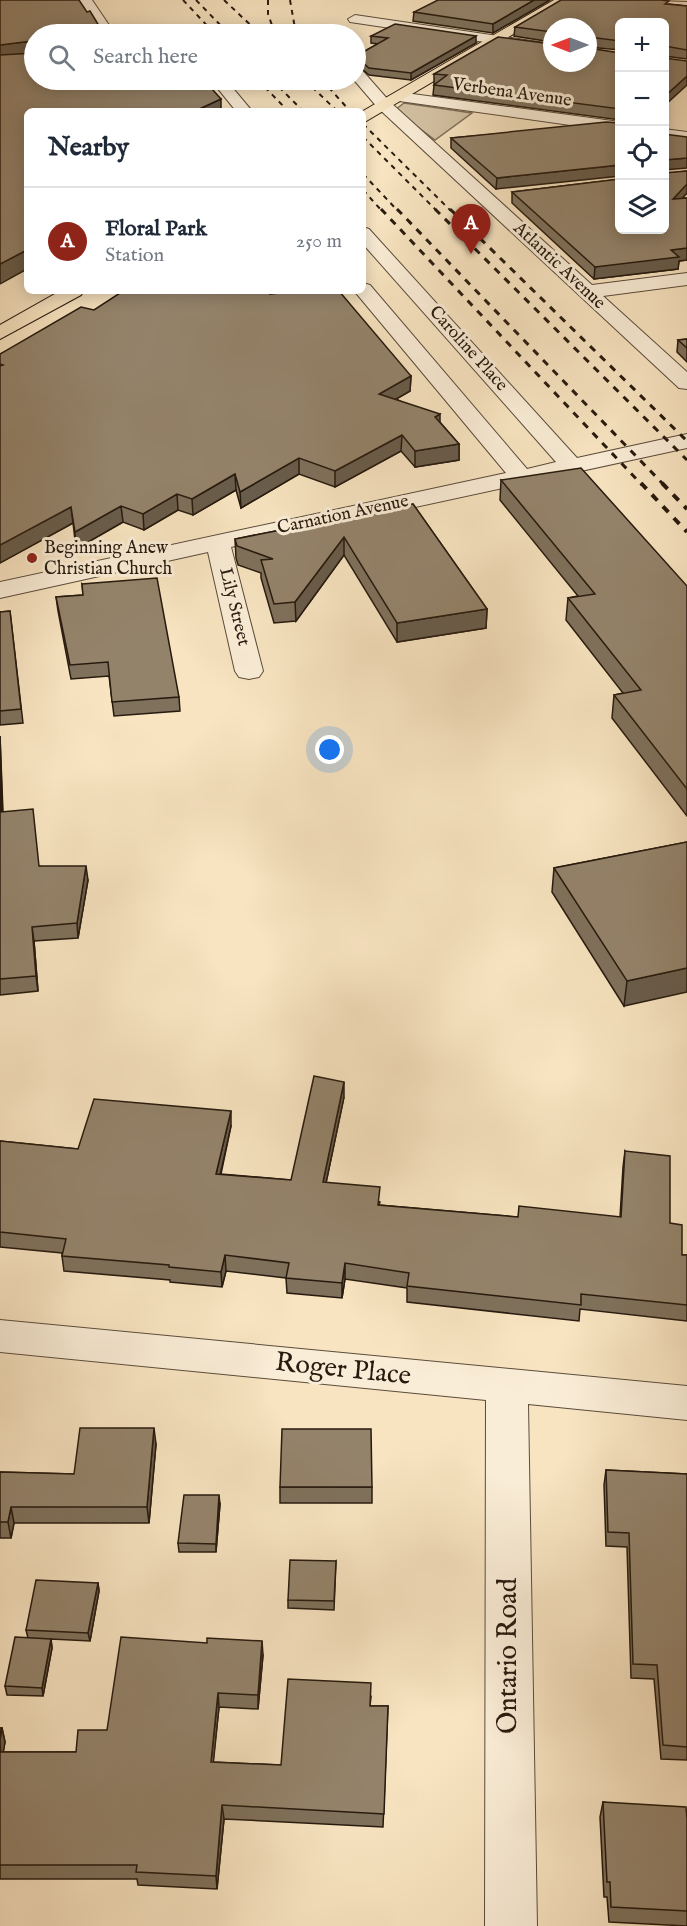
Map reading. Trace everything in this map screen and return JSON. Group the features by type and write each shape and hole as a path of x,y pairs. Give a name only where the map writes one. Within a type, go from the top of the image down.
{"main road":[{"path":"366,116 564,0"},
{"path":"0,333 69,294"}],"street":[{"path":"85,0 101,24"},
{"path":"637,0 687,6"},
{"path":"361,24 352,23 368,6"},
{"path":"366,25 543,47"},
{"name":"Atlantic Avenue","path":"366,80 391,101 486,198 687,383"},
{"path":"226,90 241,108"},
{"name":"Verbena Avenue","path":"391,101 615,127"},
{"path":"669,135 687,137"},
{"path":"486,198 510,195"},
{"name":"Caroline Place","path":"366,236 572,466"},
{"path":"587,292 687,279"},
{"path":"366,293 522,477"},
{"name":"Carnation Avenue","path":"0,590 687,441"},
{"name":"Lily Street","path":"218,543 249,671"},
{"name":"Roger Place","path":"0,1336 687,1403"},
{"name":"Ontario Road","path":"507,1386 511,1926"}],"shaded area":[{"path":"404,103 472,113 435,140 395,110"}],"building":[{"path":"0,0 79,0 87,12 90,11 98,24 24,24 24,42 0,45"},
{"path":"438,0 534,0 493,24 414,12"},
{"path":"561,0 669,1 665,4 687,6 687,50 669,47 669,18 615,18 615,40 597,38 597,18 543,18 543,31 515,27"},
{"path":"395,24 476,36 411,73 369,68 366,66 366,50 388,38 371,36"},
{"path":"498,37 543,43 543,72 597,72 597,49 615,52 615,108 434,85 447,75 434,74"},
{"path":"24,54 24,90 213,90 221,99 202,108 24,108 24,252 0,264 0,55"},
{"path":"669,59 687,61 687,76 669,92"},
{"path":"615,123 615,166 497,178 451,138"},
{"path":"669,135 687,137 687,158 669,160"},
{"path":"687,171 687,184 673,199 687,198 687,248 671,250 679,257 595,267 512,192 615,180 615,234 669,234 669,173"},
{"path":"118,294 342,294 411,376 379,394 440,414 435,417 459,444 415,451 402,435 335,471 299,458 240,492 235,474 192,499 177,494 143,514 121,506 75,532 71,507 0,545 0,366 3,365 0,364 0,354 81,307 94,310"},
{"path":"687,339 687,348 678,340"},
{"path":"581,468 687,586 687,789 614,695 641,690 568,598 595,594 501,480"},
{"path":"413,504 487,609 397,623 344,537 295,602 274,604 261,560 273,559 237,546 235,539"},
{"path":"157,578 179,697 112,702 108,662 70,665 56,597 83,595 82,584"},
{"path":"10,611 21,709 0,711 0,612"},
{"path":"0,777 1,812 33,809 39,866 86,866 77,923 32,927 36,976 0,979"},
{"path":"687,842 687,968 627,981 554,868"},
{"path":"314,1076 344,1082 323,1182 380,1187 378,1205 518,1217 519,1206 621,1217 625,1151 670,1156 670,1223 682,1225 682,1255 687,1255 687,1305 581,1294 581,1305 407,1286 409,1273 345,1263 342,1283 286,1278 289,1263 225,1255 221,1272 62,1256 66,1239 0,1232 0,1141 78,1149 94,1099 231,1111 216,1174 291,1180"},
{"path":"80,1428 154,1428 147,1507 11,1507 8,1522 0,1522 0,1472 74,1474"},
{"path":"282,1429 371,1429 372,1487 280,1487"},
{"path":"606,1470 687,1474 687,1747 663,1745 657,1665 633,1664 629,1533 608,1532"},
{"path":"184,1495 219,1495 216,1544 178,1543"},
{"path":"290,1560 336,1561 334,1601 288,1600"},
{"path":"36,1580 98,1583 88,1633 26,1630"},
{"path":"15,1637 51,1639 42,1688 5,1686"},
{"path":"121,1637 207,1643 207,1638 262,1641 258,1695 218,1693 211,1762 281,1765 288,1679 371,1683 370,1706 388,1706 384,1814 222,1805 216,1876 136,1872 137,1865 0,1865 0,1752 76,1752 78,1730 107,1730"},
{"path":"603,1802 686,1807 687,1911 611,1907 610,1882 607,1882"}],"railway":[{"path":"183,0 206,24"},
{"path":"196,0 219,24"},
{"path":"224,0 249,24"},
{"path":"268,0 268,14 272,24"},
{"path":"290,0 294,24"},
{"path":"268,90 285,108"},
{"path":"282,90 300,108"},
{"path":"315,90 334,108"},
{"path":"331,90 347,108"},
{"path":"366,127 451,211"},
{"path":"366,140 435,209"},
{"path":"366,177 398,211"},
{"path":"366,193 382,211"},
{"path":"381,209 642,485"},
{"path":"397,209 664,485"},
{"path":"435,209 687,460"},
{"path":"450,209 687,441"},
{"path":"641,483 687,532"},
{"path":"662,483 687,509"}],"place":[{"name":"Floral Park","path":"471,254"},
{"name":"Beginning Anew Christian Church","path":"32,558"}]}
